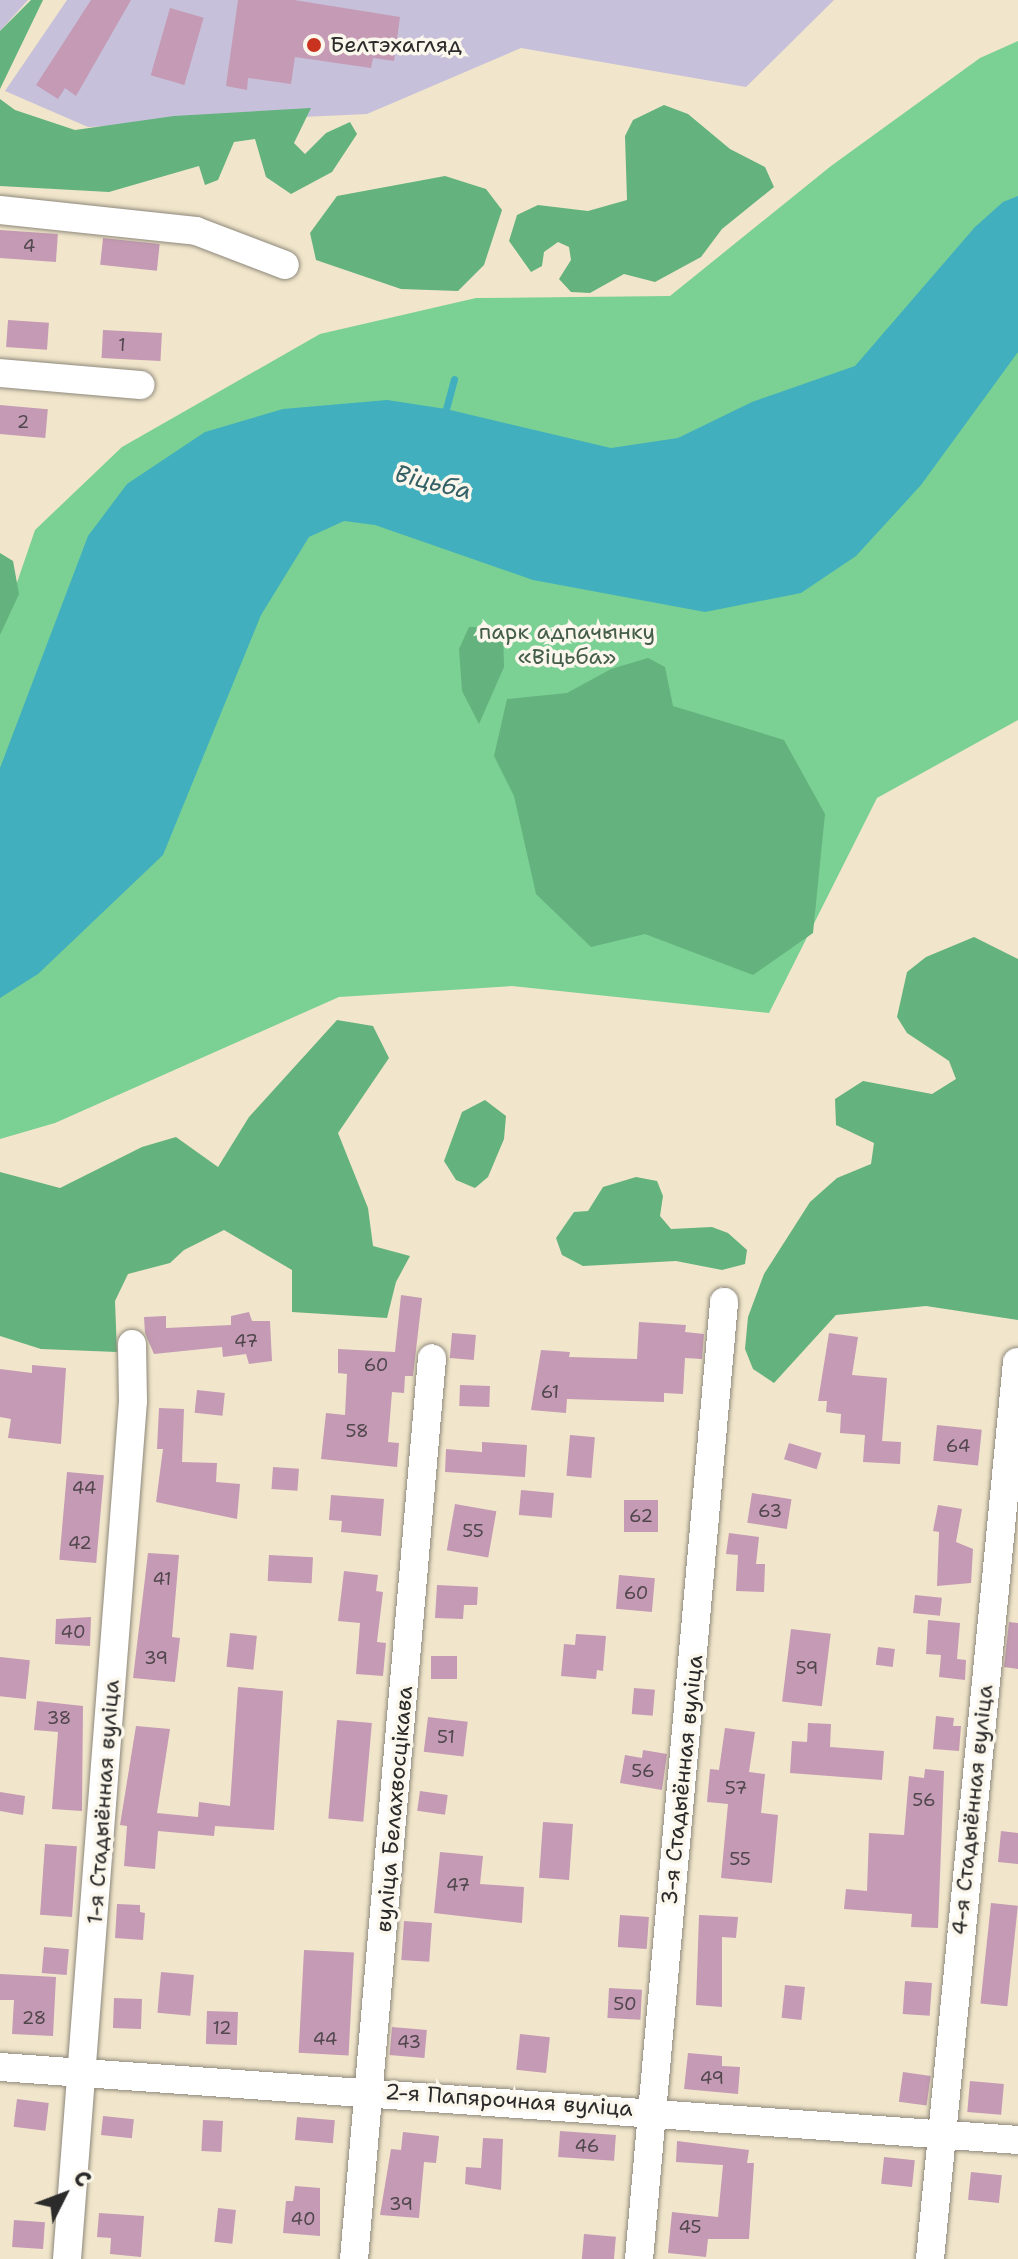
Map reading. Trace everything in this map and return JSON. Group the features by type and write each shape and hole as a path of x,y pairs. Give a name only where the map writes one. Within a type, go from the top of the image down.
{"street":[{"path":"0,210 196,231 285,265"},
{"path":"0,373 140,385"},
{"name":"3-я Стадыённая вуліца","path":"639,2259 724,1302"},
{"name":"1-я Стадыённая вуліца","path":"67,2259 132,1417 132,1344"},
{"name":"вуліца Белахвосцікава","path":"354,2259 432,1358"},
{"name":"4-я Стадыённая вуліца","path":"930,2259 1017,1362"},
{"name":"2-я Папярочная вуліца","path":"0,2067 650,2110 941,2131 1018,2140"}],"shaded area":[{"path":"0,0 28,0 0,31"},
{"path":"67,0 834,0 746,87 521,48 367,114 88,127 5,91"}],"green space":[{"path":"31,0 43,0 0,89 0,31"},
{"name":"парк адпачынку «Віцьба»","path":"1018,41 1018,720 877,798 769,1013 512,986 339,997 55,1123 0,1139 0,632 35,530 122,447 320,334 476,298 670,296 831,166 980,58"},
{"path":"0,99 15,110 75,130 174,116 311,108 294,143 305,154 326,133 350,122 357,134 332,172 291,194 266,177 255,139 234,142 218,180 205,185 199,166 109,192 0,186"},
{"path":"664,105 688,114 730,149 765,167 774,187 722,229 701,257 655,282 624,274 590,293 571,292 559,279 571,260 569,247 558,242 544,252 542,266 531,272 509,241 517,215 538,205 588,211 627,200 625,136 633,120"},
{"path":"445,176 486,189 502,210 484,265 458,291 401,289 316,260 310,233 337,196"},
{"path":"0,553 13,561 19,594 0,635"},
{"path":"469,627 503,628 504,667 479,724 462,691 459,649"},
{"path":"648,658 665,667 673,706 784,740 825,814 813,933 753,975 645,934 591,947 536,894 514,796 494,756 507,699 567,693 611,669"},
{"path":"974,937 1018,959 1018,1320 926,1306 836,1315 774,1383 753,1369 745,1349 748,1317 764,1274 810,1202 837,1178 871,1164 874,1143 836,1125 835,1099 863,1081 932,1094 956,1079 949,1061 907,1033 897,1017 907,972 926,957"},
{"path":"337,1020 373,1026 389,1058 338,1133 368,1208 373,1246 410,1256 396,1282 387,1318 292,1312 292,1270 224,1230 184,1250 170,1263 128,1274 115,1301 117,1352 41,1349 0,1336 0,1172 60,1188 142,1147 176,1137 218,1167 249,1117"},
{"path":"485,1100 506,1116 504,1139 488,1177 475,1188 456,1180 444,1161 462,1112"},
{"path":"636,1177 657,1181 663,1196 660,1216 671,1229 712,1227 728,1233 747,1250 745,1264 722,1270 676,1261 583,1266 562,1255 556,1238 574,1212 588,1211 603,1187"}],"water":[{"name":"Віцьба","path":"1018,196 1018,352 921,485 856,556 801,593 705,612 533,580 375,525 344,521 309,537 261,615 163,855 38,974 0,998 0,768 88,536 127,484 205,432 283,409 387,400 446,409 611,448 678,438 752,402 855,366 975,227 1003,202"}],"building":[{"path":"91,0 131,0 76,96 65,88 58,99 36,85"},
{"name":"Белтэхагляд","path":"238,0 294,0 400,17 394,61 373,58 371,68 295,57 291,84 248,78 247,90 226,86"},
{"path":"170,8 204,18 184,85 151,75"},
{"path":"0,230 58,234 56,262 0,258"},
{"path":"103,238 160,244 157,271 100,265"},
{"path":"8,320 49,323 47,350 6,347"},
{"path":"103,330 162,333 160,361 102,358"},
{"path":"0,405 48,409 45,438 0,434"},
{"path":"401,1295 422,1298 413,1376 405,1376 404,1393 392,1392 388,1442 399,1443 397,1467 321,1459 326,1413 345,1415 347,1374 338,1373 338,1349 395,1352"},
{"path":"249,1312 252,1321 270,1321 272,1361 249,1364 246,1354 223,1357 222,1347 154,1354 145,1333 144,1317 166,1316 166,1328 231,1325 231,1316"},
{"path":"639,1322 686,1325 685,1332 704,1334 702,1359 685,1358 683,1394 664,1393 664,1402 567,1399 566,1413 531,1410 541,1350 570,1352 569,1357 637,1359"},
{"path":"452,1333 476,1335 474,1360 450,1358"},
{"path":"829,1333 858,1337 852,1375 887,1378 882,1441 901,1442 900,1464 863,1462 865,1435 840,1433 841,1414 826,1412 827,1401 818,1401"},
{"path":"32,1365 66,1368 61,1444 8,1438 11,1419 0,1417 0,1369 32,1373"},
{"path":"460,1385 490,1386 489,1407 459,1406"},
{"path":"197,1390 225,1393 222,1416 195,1413"},
{"path":"159,1408 184,1409 182,1462 217,1463 216,1482 240,1484 237,1519 156,1502 163,1449 157,1449"},
{"path":"937,1425 982,1430 978,1466 933,1461"},
{"path":"570,1435 595,1437 591,1478 566,1476"},
{"path":"482,1442 527,1445 525,1477 445,1472 446,1449 482,1452"},
{"path":"789,1443 822,1453 817,1469 784,1459"},
{"path":"273,1467 299,1469 297,1491 271,1489"},
{"path":"67,1472 104,1475 96,1563 59,1560"},
{"path":"521,1490 554,1493 552,1518 519,1515"},
{"path":"752,1493 792,1499 787,1529 747,1523"},
{"path":"331,1495 384,1499 381,1536 341,1532 342,1521 329,1520"},
{"path":"624,1500 658,1500 658,1532 624,1532"},
{"path":"455,1504 496,1511 488,1558 447,1550"},
{"path":"938,1505 962,1509 956,1542 973,1549 971,1583 937,1586 939,1532 933,1531"},
{"path":"729,1533 759,1537 756,1564 765,1564 764,1592 736,1591 738,1555 726,1554"},
{"path":"148,1553 179,1555 172,1637 180,1638 175,1682 133,1678"},
{"path":"269,1555 313,1557 312,1583 268,1581"},
{"path":"344,1571 378,1575 376,1591 383,1592 377,1642 386,1643 383,1676 356,1674 360,1623 338,1621"},
{"path":"619,1575 655,1578 652,1612 616,1609"},
{"path":"437,1585 478,1587 477,1605 464,1605 463,1619 435,1618"},
{"path":"915,1595 942,1598 940,1616 913,1613"},
{"path":"91,1617 90,1646 55,1644 56,1619"},
{"path":"928,1620 960,1623 957,1659 966,1660 965,1680 939,1677 941,1655 926,1654"},
{"path":"1009,1622 1018,1623 1018,1669 1004,1667"},
{"path":"791,1629 831,1634 822,1706 782,1701"},
{"path":"230,1633 257,1636 253,1670 226,1667"},
{"path":"576,1634 606,1636 603,1671 597,1670 596,1679 561,1676 564,1644 575,1645"},
{"path":"878,1647 895,1649 893,1667 876,1665"},
{"path":"431,1656 457,1656 457,1679 431,1679"},
{"path":"0,1657 30,1660 26,1699 0,1696"},
{"path":"238,1687 283,1691 274,1830 215,1826 214,1836 158,1831 155,1869 124,1866 127,1826 120,1825 136,1726 170,1729 157,1813 198,1817 199,1802 230,1806"},
{"path":"634,1688 655,1690 653,1716 632,1714"},
{"path":"37,1701 83,1706 82,1811 52,1809 58,1732 34,1730"},
{"path":"936,1716 954,1718 953,1726 961,1726 959,1751 933,1749"},
{"path":"428,1717 468,1722 463,1757 424,1752"},
{"path":"337,1720 372,1723 363,1822 328,1819"},
{"path":"808,1723 831,1724 830,1747 884,1751 882,1780 790,1773 792,1741 807,1742"},
{"path":"725,1728 755,1732 749,1772 765,1774 761,1813 778,1815 772,1883 721,1878 728,1804 707,1802 710,1769 719,1770"},
{"path":"643,1750 667,1754 662,1790 620,1783 625,1755 642,1758"},
{"path":"925,1769 944,1771 938,1928 911,1927 912,1914 844,1909 846,1889 867,1891 869,1833 904,1835 909,1776 924,1778"},
{"path":"420,1791 448,1795 445,1815 417,1811"},
{"path":"0,1792 25,1796 23,1815 0,1811"},
{"path":"543,1822 573,1824 569,1880 539,1878"},
{"path":"1001,1831 1018,1833 1018,1864 998,1862"},
{"path":"45,1844 77,1846 72,1917 40,1915"},
{"path":"440,1852 483,1856 480,1884 524,1887 522,1923 434,1913"},
{"path":"991,1903 1018,1906 1007,2006 980,2003"},
{"path":"117,1904 140,1905 140,1912 145,1913 143,1940 115,1938"},
{"path":"620,1915 649,1917 647,1949 618,1947"},
{"path":"699,1915 738,1917 736,1938 722,1937 722,2007 696,2005"},
{"path":"404,1921 432,1923 429,1962 401,1960"},
{"path":"44,1947 69,1949 67,1975 42,1973"},
{"path":"304,1950 354,1953 349,2055 299,2053"},
{"path":"161,1972 194,1975 190,2016 157,2013"},
{"path":"0,1974 56,1977 53,2036 12,2034 14,2000 0,2000"},
{"path":"905,1981 932,1983 930,2016 903,2014"},
{"path":"785,1985 805,1987 801,2020 782,2018"},
{"path":"609,1988 642,1990 640,2020 607,2018"},
{"path":"114,1998 142,1999 141,2029 113,2028"},
{"path":"207,2011 238,2012 237,2045 206,2044"},
{"path":"392,2027 427,2030 424,2058 390,2055"},
{"path":"520,2034 550,2037 546,2073 516,2070"},
{"path":"688,2053 722,2056 722,2066 740,2067 738,2094 684,2089"},
{"path":"903,2072 931,2076 927,2106 899,2102"},
{"path":"970,2081 1004,2084 1001,2115 967,2112"},
{"path":"17,2099 49,2103 45,2131 14,2127"},
{"path":"103,2116 134,2119 132,2138 101,2135"},
{"path":"297,2117 335,2120 333,2143 295,2140"},
{"path":"203,2120 223,2121 221,2152 201,2151"},
{"path":"560,2131 616,2135 614,2161 558,2157"},
{"path":"403,2132 439,2136 436,2163 424,2162 419,2218 380,2215 391,2149 401,2150"},
{"path":"483,2138 503,2139 501,2190 465,2184 466,2167 481,2168"},
{"path":"677,2141 749,2150 747,2163 754,2163 749,2239 708,2239 706,2257 668,2253 672,2212 718,2217 723,2165 676,2162"},
{"path":"884,2157 915,2160 912,2187 881,2184"},
{"path":"971,2172 1002,2175 999,2203 968,2200"},
{"path":"295,2186 320,2188 320,2236 283,2233 286,2201 293,2201"},
{"path":"218,2208 236,2210 232,2244 214,2242"},
{"path":"99,2213 144,2216 141,2257 110,2254 111,2238 97,2237"},
{"path":"14,2220 45,2222 43,2249 12,2247"},
{"path":"584,2234 616,2237 614,2259 582,2259"}],"waterway":[{"path":"446,409 454,379"}],"place":[{"name":"Белтэхагляд","path":"314,45"}]}
